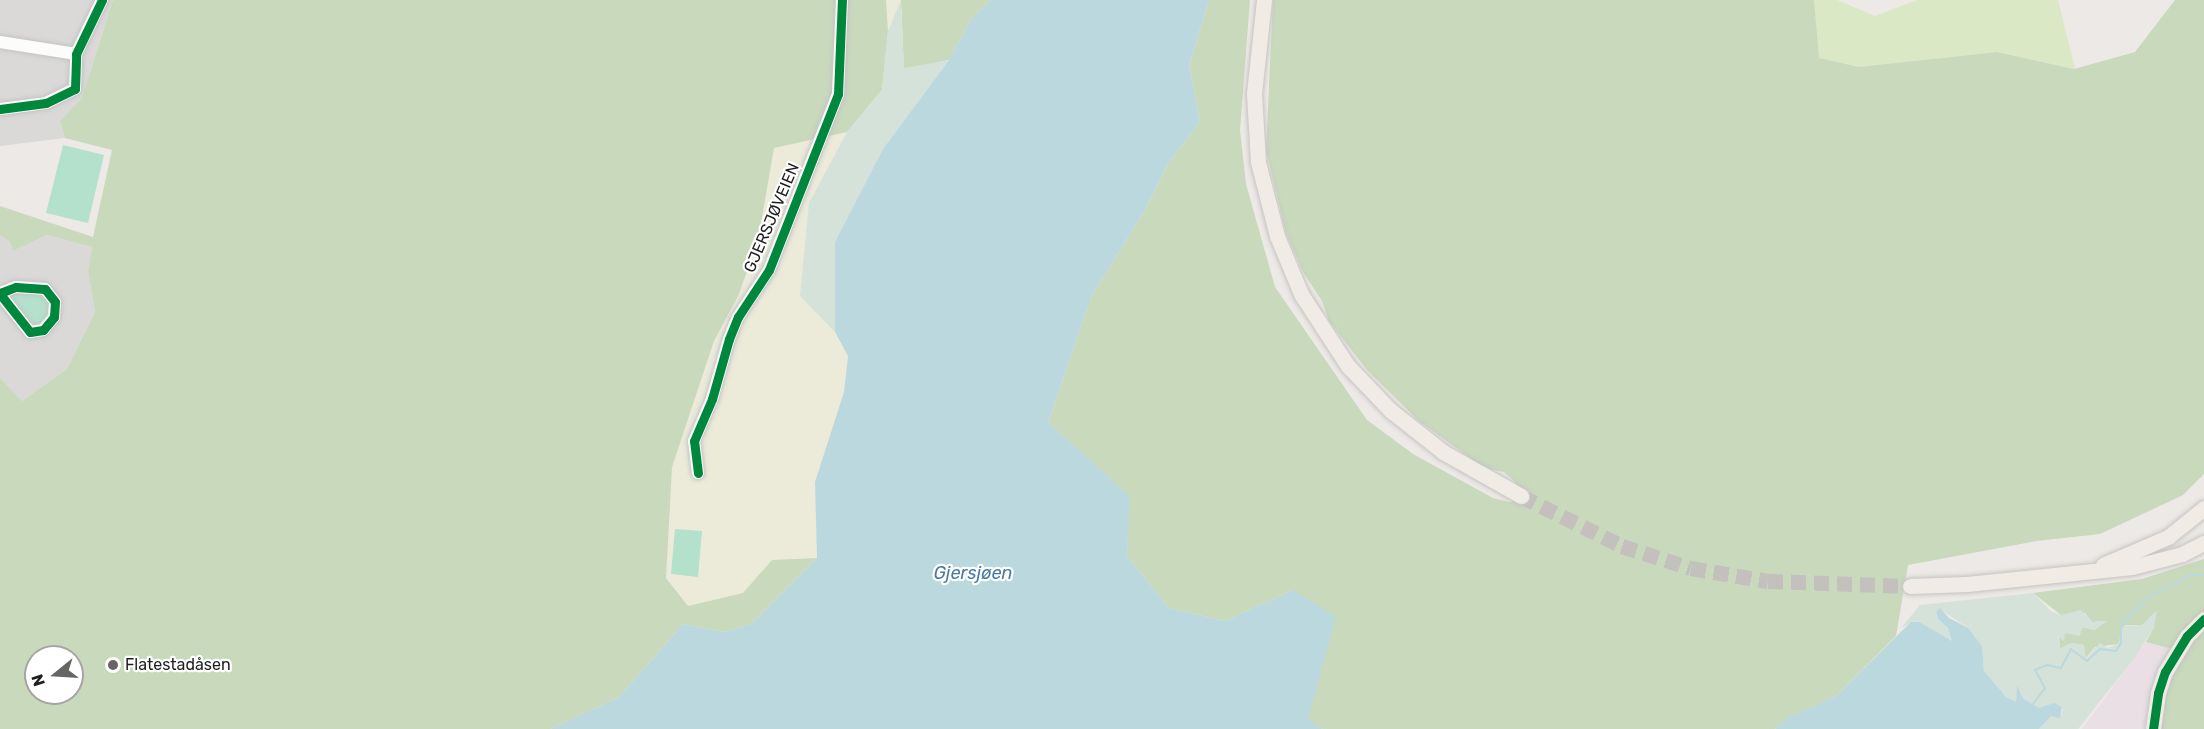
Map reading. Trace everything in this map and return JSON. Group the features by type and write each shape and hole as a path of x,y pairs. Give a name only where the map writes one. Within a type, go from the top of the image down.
{"main road":[{"path":"1264,0 1254,93 1258,162 1276,236 1306,303 1348,366 1390,410 1443,452 1521,496"},
{"path":"2074,574 2149,547 2204,508"},
{"path":"2168,557 2204,534"},
{"path":"1910,586 2074,574 2132,567 2168,557 2204,543"},
{"path":"2153,729 2165,672 2187,636 2204,620"}],"street":[{"path":"0,109 46,103 77,94 76,54 102,0"},
{"name":"GJERSJØVEIEN","path":"698,473 694,441 712,399 729,339 738,317 769,270 838,94 842,0"},
{"path":"0,42 76,54"},
{"path":"16,287 45,289 55,302 54,317 43,330 30,332 0,293 16,287"}],"shaded area":[{"path":"0,0 113,0 82,98 60,121 65,138 0,146"},
{"path":"901,0 904,68 949,60 883,149 835,242 835,332 800,296 809,203 847,132 882,90 888,31"},
{"path":"0,235 10,242 13,251 47,235 92,247 88,271 95,312 67,369 22,401 0,378"},
{"path":"2033,593 2052,612 2061,615 2081,610 2092,622 2107,621 2094,630 2083,627 2079,636 2065,633 2064,641 2058,637 2060,649 2071,643 2084,645 2086,659 2100,643 2107,648 2118,644 2123,626 2142,625 2157,610 2154,627 2136,656 2078,729 2039,729 2051,716 2061,716 2063,709 2056,704 2039,708 2024,699 2020,690 2016,702 2006,698 1984,671 1982,646 1968,628 1943,611 1936,612 1938,619 1948,628 1952,641 1915,621 1901,628 1920,605"},
{"path":"2146,642 2176,650 2153,729 2082,729"}],"green space":[{"path":"113,0 886,0 888,31 882,90 847,132 774,148 758,240 739,294 714,341 672,467 666,578 688,606 743,593 772,560 817,558 751,624 725,632 683,624 619,697 550,729 0,729 0,378 22,401 67,369 95,312 88,271 92,247 47,235 13,251 10,242 0,235 0,206 93,237 112,150 65,138 60,121 82,98"},
{"path":"886,0 901,0 888,31"},
{"path":"901,0 991,0 972,18 949,60 904,69"},
{"path":"1209,0 1250,0 1240,130 1246,184 1275,287 1367,420 1413,454 1493,498 1509,502 1520,500 1523,493 1515,482 1504,472 1484,468 1420,422 1367,370 1329,321 1322,301 1303,272 1286,233 1266,151 1273,0 1814,0 1819,58 1859,67 1997,52 2074,69 2135,52 2175,0 2204,0 2204,474 2183,495 2100,534 2036,541 1908,565 1896,636 1836,696 1788,718 1775,729 1323,729 1308,720 1293,590 1225,621 1169,608 1127,556 1129,497 1048,422 1092,295 1145,210 1168,164 1200,122 1189,65"},
{"path":"1814,0 1837,0 1875,16 1917,0 2058,0 2075,69 1997,52 1859,67 1818,58"},
{"path":"847,132 809,203 800,296 835,332 848,355 844,392 815,482 817,558 773,560 743,593 688,606 666,578 672,467 714,341 739,294 758,240 774,148"},
{"path":"63,145 104,155 88,223 46,213"},
{"path":"11,288 45,289 54,317 37,333 7,304"},
{"path":"675,529 702,531 698,577 671,574"},
{"path":"2204,559 2204,729 2153,729 2176,650 2146,642 2154,627 2154,615 2142,625 2125,625 2119,644 2095,647 2085,659 2084,645 2071,643 2060,649 2059,637 2068,632 2079,636 2083,627 2094,630 2107,621 2092,622 2085,613 2061,615 2033,593 2142,579"}],"water":[{"name":"Gjersjøen","path":"991,0 1209,0 1189,65 1200,122 1168,164 1145,210 1092,295 1048,422 1130,497 1127,556 1169,608 1225,621 1293,590 1336,617 1308,719 1323,729 550,729 619,697 683,624 725,632 751,624 817,558 815,482 844,392 848,356 835,332 835,242 883,149 949,60 972,18"},
{"path":"1940,608 1949,618 1968,628 1982,646 1984,671 2006,697 2016,702 2017,686 2024,699 2039,708 2054,703 2062,707 2060,718 2051,716 2039,729 1775,729 1787,718 1836,696 1911,622 1919,622 1952,641 1948,628 1938,619 1936,612"}],"waterway":[{"path":"2033,704 2045,688 2035,670 2047,665 2061,668 2071,649 2087,661 2100,649 2116,651 2121,643 2121,625 2146,599 2190,575 2204,575"}],"tunnel":[{"path":"1521,496 1622,546 1691,568 1768,581 1910,586"}],"cycle path":[{"path":"0,109 46,103 75,89 76,54 102,0"},
{"path":"698,473 694,441 712,399 729,339 738,317 769,270 838,94 842,0"},
{"path":"0,293 16,287 45,289 55,302 54,317 43,330 30,332 0,294"},
{"path":"2153,729 2158,693 2165,672 2187,636 2204,619"}],"place":[{"name":"Flatestadåsen","path":"113,665"}]}
